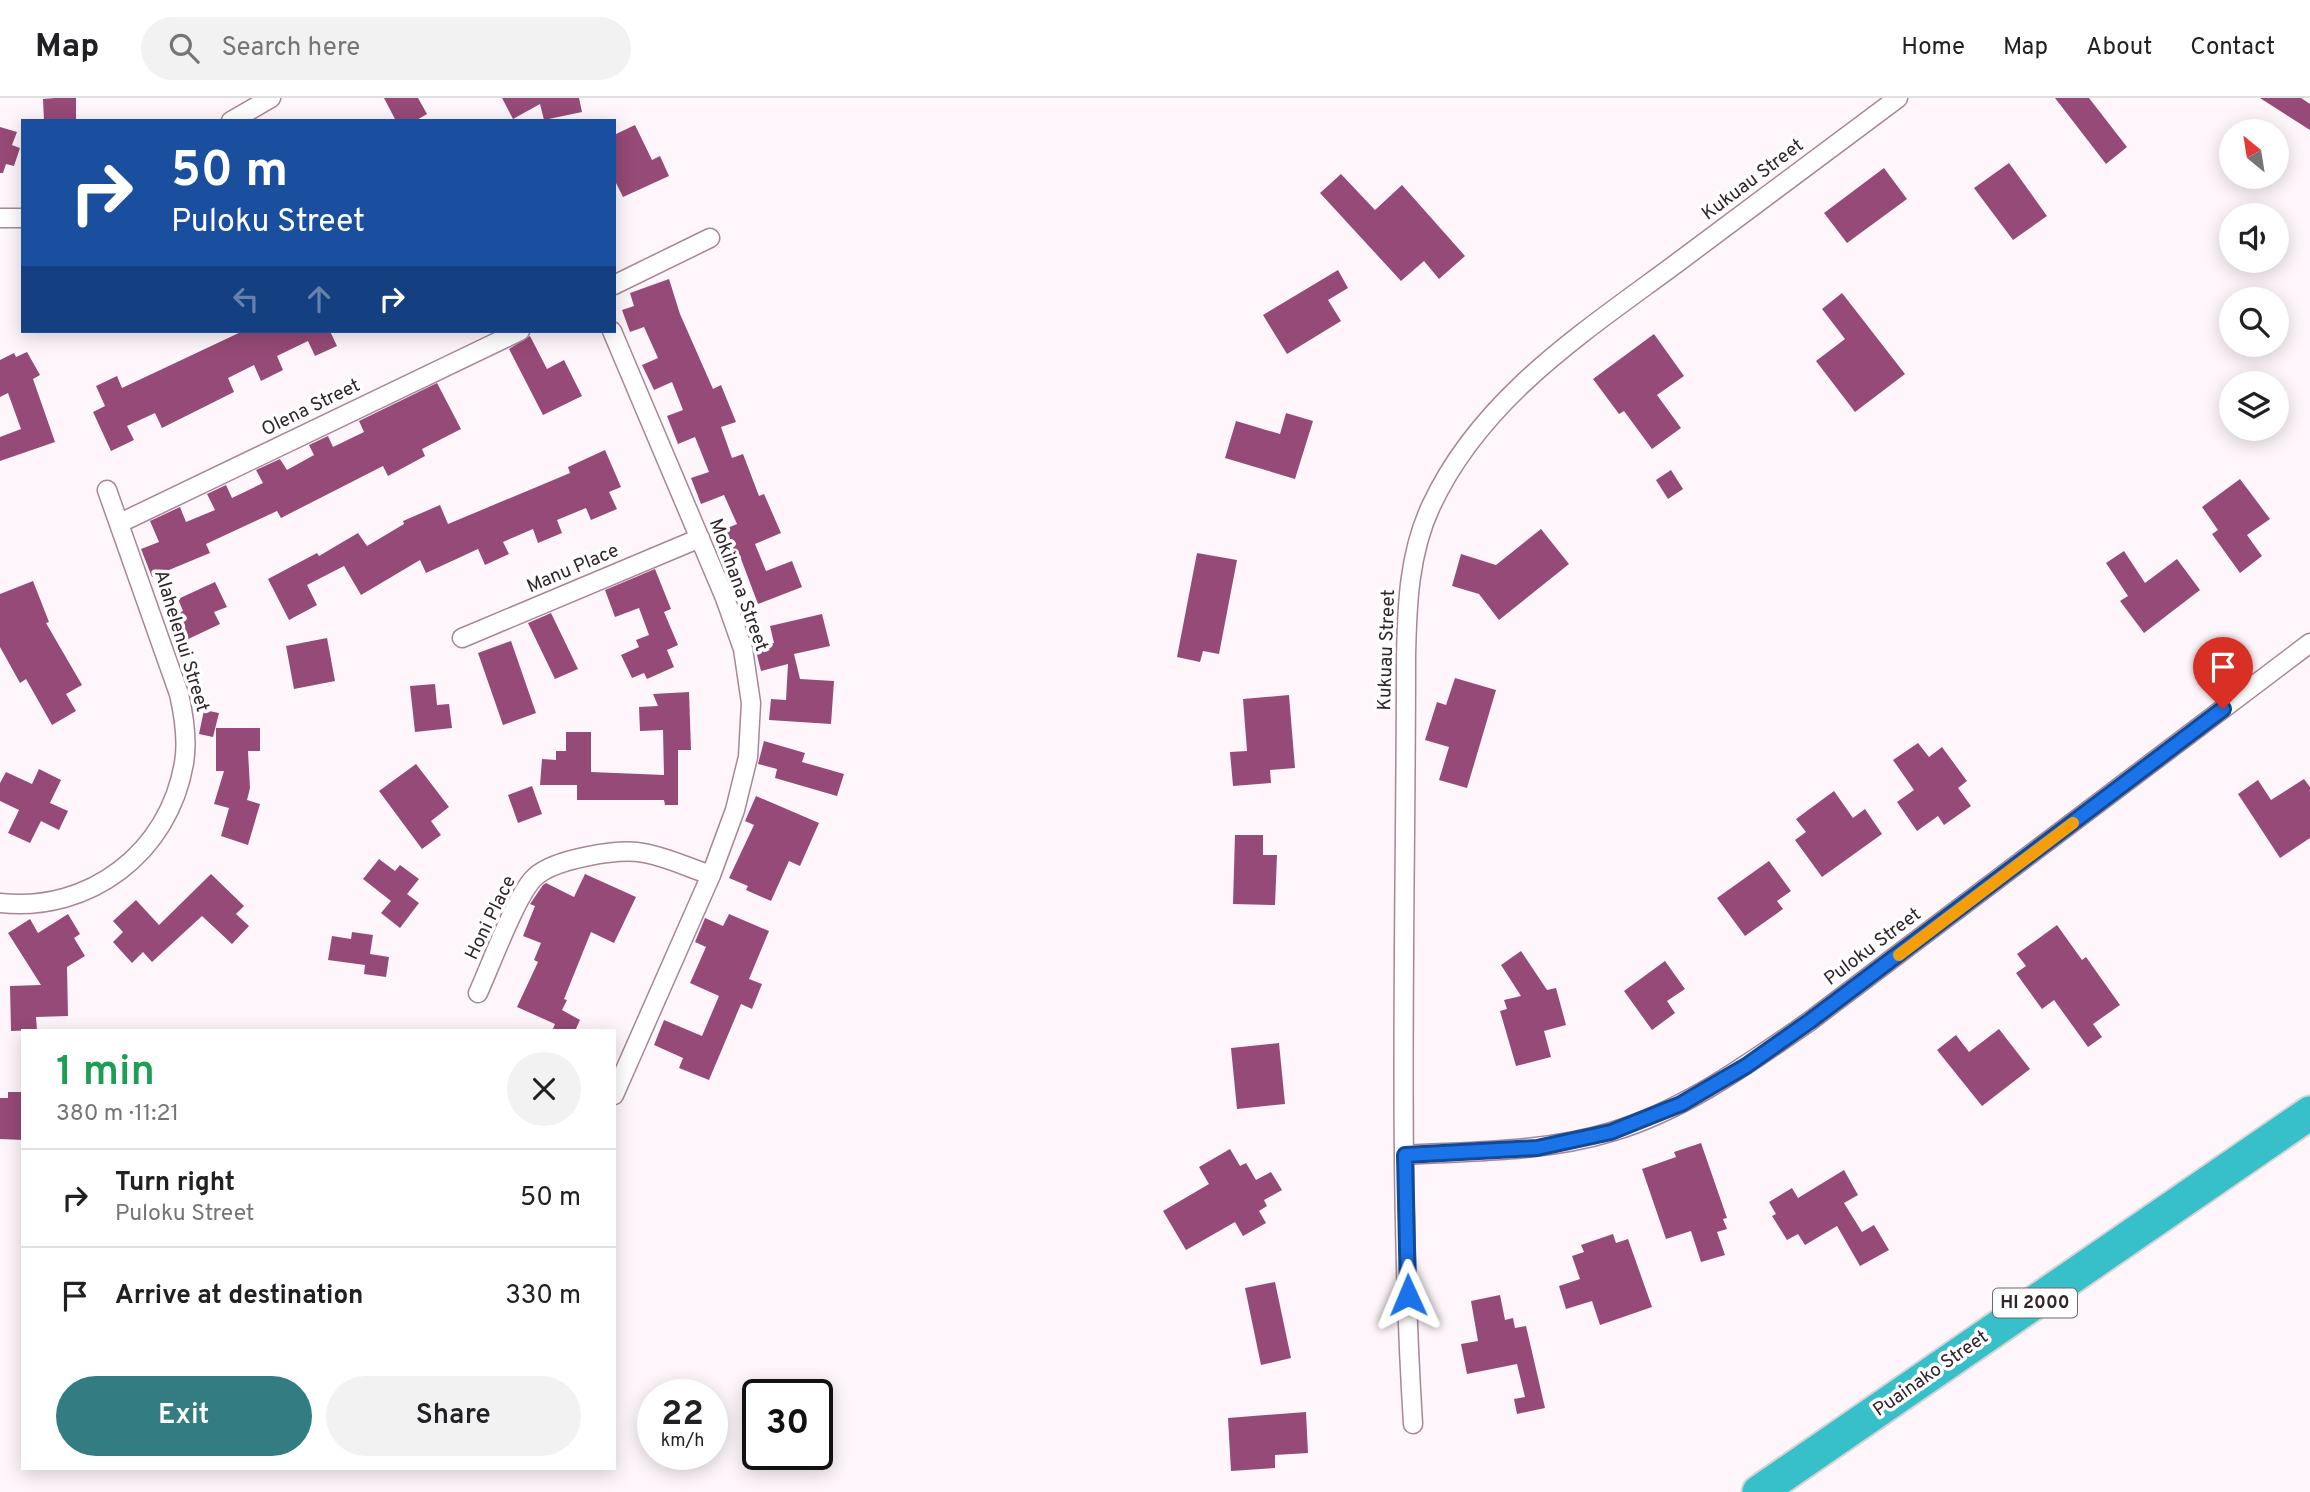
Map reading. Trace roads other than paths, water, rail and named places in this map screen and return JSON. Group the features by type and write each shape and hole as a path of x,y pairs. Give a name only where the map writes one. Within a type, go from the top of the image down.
{"highway":[{"name":"Puainako Street","path":"1759,1492 2310,1113"}],"street":[{"path":"234,119 271,98"},
{"name":"Kukuau Street","path":"1413,1424 1405,1155 1408,604 1415,552 1430,507 1456,460 1488,418 1559,351 1898,98"},
{"path":"0,218 21,218"},
{"path":"616,284 710,238"},
{"name":"Olena Street","path":"120,523 516,333"},
{"name":"Mokihana Street","path":"613,333 700,538 743,649 751,703 748,757 735,810 711,875 616,1089"},
{"name":"Alahelenui Street","path":"0,903 22,906 55,902 88,891 117,875 143,852 156,834 177,794 186,727 179,694 107,490"},
{"name":"Manu Place","path":"462,638 700,538"},
{"name":"Puloku Street","path":"1405,1155 1537,1148 1611,1132 1681,1104 1746,1066 1810,1021 2310,643"},
{"name":"Honi Place","path":"478,993 519,900 535,876 561,863 617,852 643,852 711,875"}]}
